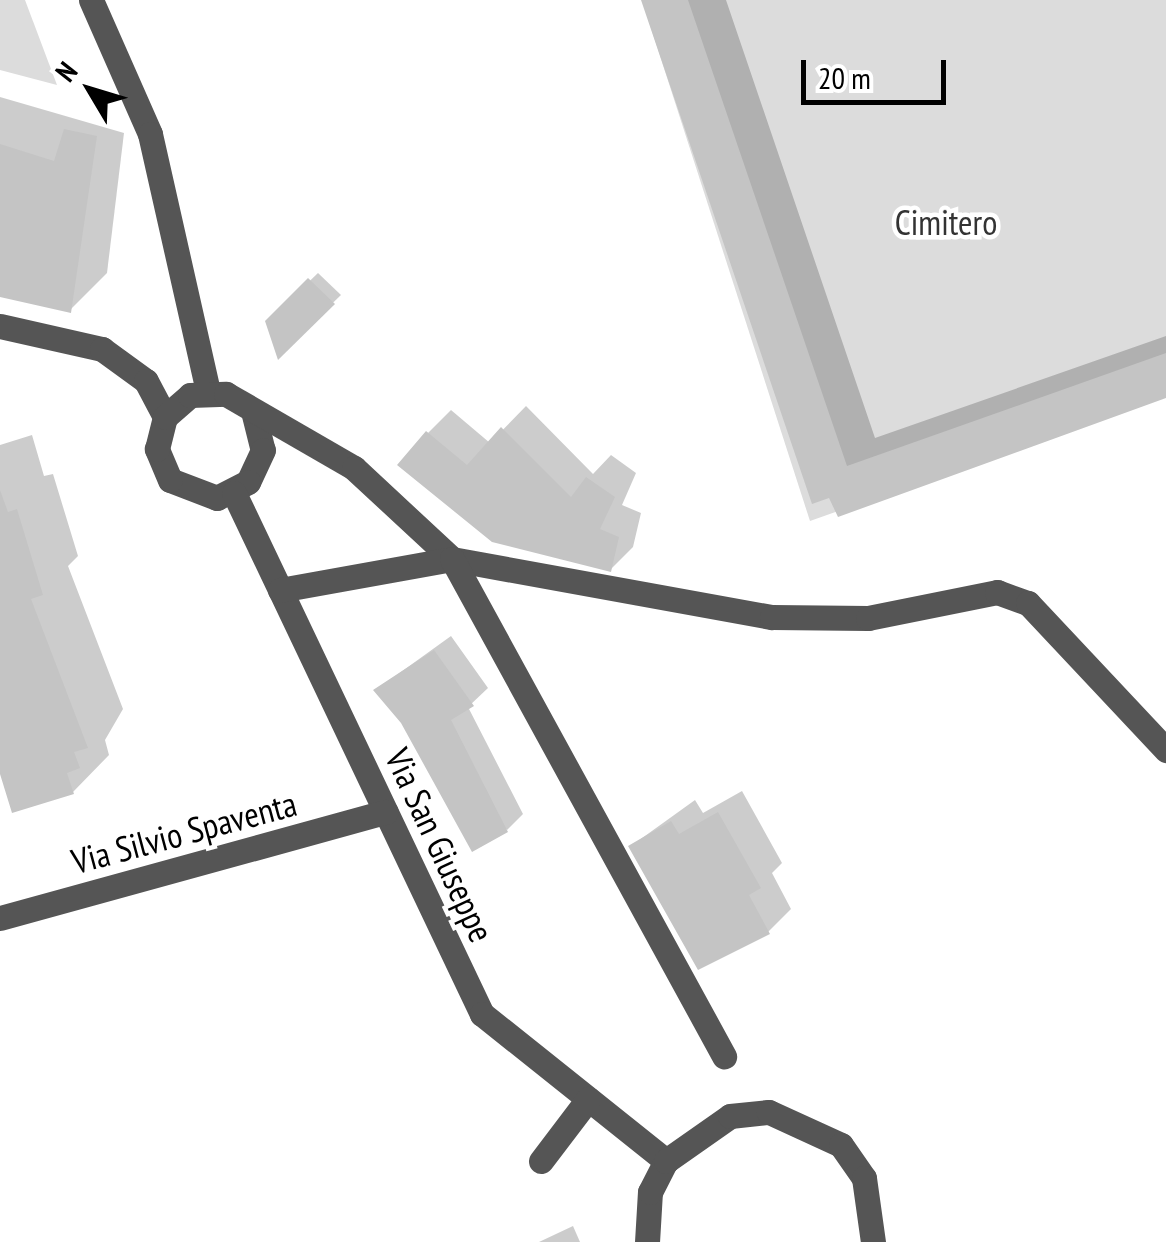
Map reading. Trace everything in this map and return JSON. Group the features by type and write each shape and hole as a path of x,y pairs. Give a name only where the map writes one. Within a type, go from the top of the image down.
{"street":[{"path":"92,0 150,134 208,392 354,468 452,559 724,1056"},
{"path":"0,326 102,350 146,381 165,417 157,450 170,480 199,497 234,493 259,467 254,416"},
{"path":"165,417 208,392"},
{"name":"Via San Giuseppe","path":"234,493 482,1014 666,1161"},
{"path":"280,590 452,559 772,617 868,618 997,592 1028,603 1166,750"},
{"name":"Via Silvio Spaventa","path":"0,918 386,812"},
{"path":"541,1162 588,1099"},
{"path":"647,1242 650,1192 666,1161 730,1116 770,1112 808,1123 841,1145 864,1178 873,1242"}],"green space":[{"path":"0,0 25,0 57,85 0,70"},
{"name":"Cimitero","path":"642,0 1166,0 1166,395 810,521"}],"building":[{"path":"641,0 688,0 847,466 1166,353 1166,398 838,517 829,498 812,504"},
{"path":"64,129 97,136 71,313 0,297 0,144 54,161"},
{"path":"308,278 335,304 278,360 265,321"},
{"path":"501,427 571,497 586,477 615,497 600,529 619,537 611,572 492,542 397,465 426,431 467,465"},
{"path":"0,490 8,512 17,509 43,595 31,599 88,748 74,752 80,768 67,773 74,794 12,813 0,774"},
{"path":"434,650 474,706 451,720 508,832 472,852 401,723 373,690"},
{"path":"718,812 761,888 749,895 770,934 698,970 628,846 671,821 679,834"}]}
